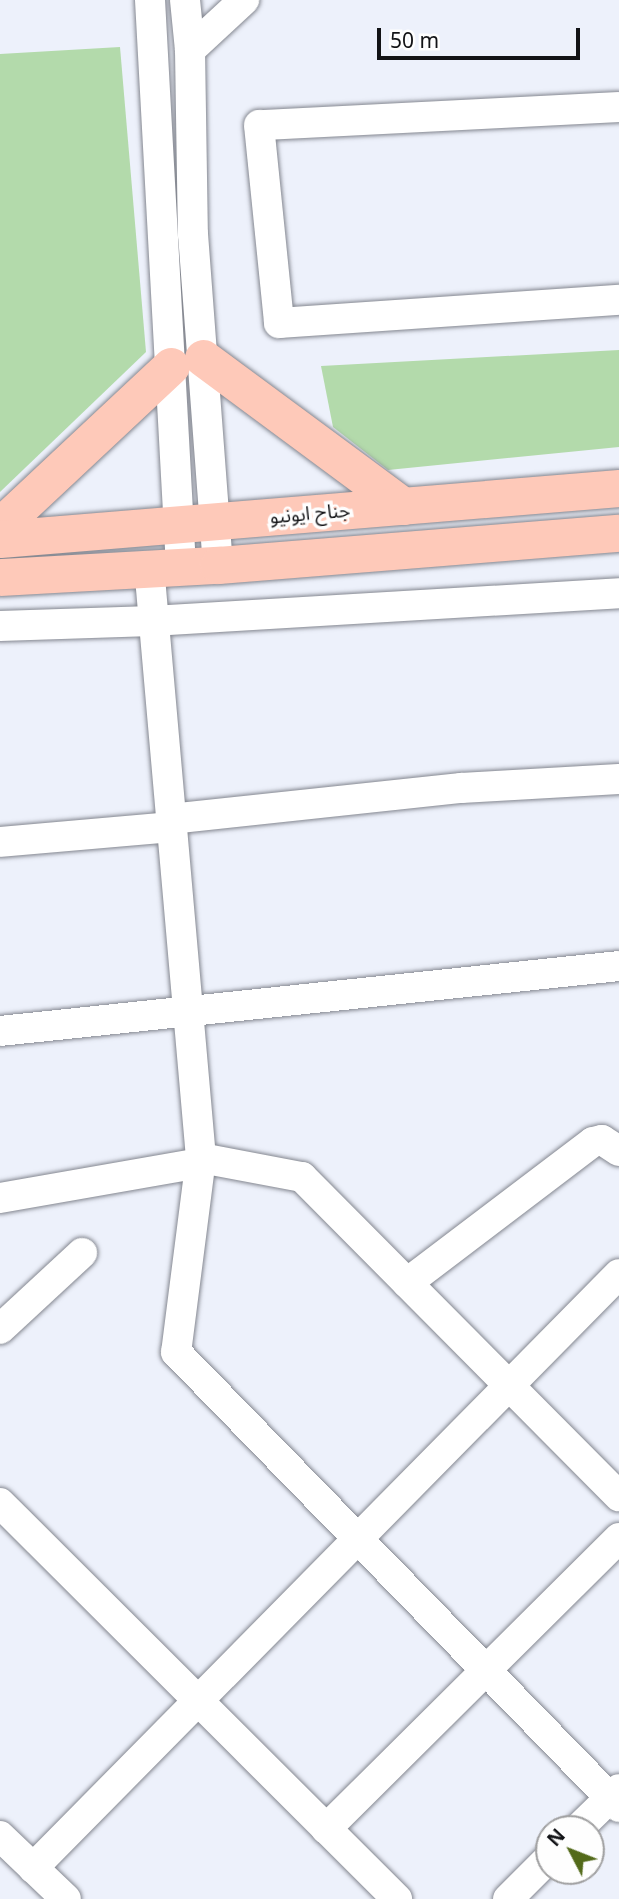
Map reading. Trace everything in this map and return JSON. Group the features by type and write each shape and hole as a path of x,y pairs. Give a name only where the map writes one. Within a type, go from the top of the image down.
{"main road":[{"path":"0,526 187,362 403,506"},
{"name":"جناح ایونیو","path":"0,539 619,488"},
{"path":"0,577 218,565 619,533"}],"street":[{"path":"149,0 187,362 217,521 218,565"},
{"path":"185,0 190,50 193,234 187,362 178,525 152,621 200,1161 176,1352 484,1672 616,1798 596,1815"},
{"path":"190,50 244,0"},
{"path":"619,107 259,125 279,323 619,300"},
{"path":"0,626 152,621 619,593"},
{"path":"0,842 461,788 619,779"},
{"path":"0,1031 619,966"},
{"path":"407,1283 593,1142 602,1140 619,1151"},
{"path":"0,1198 200,1161 302,1177 619,1496"},
{"path":"0,1329 82,1253"},
{"path":"33,1868 511,1388 619,1274"},
{"path":"0,1503 397,1899"},
{"path":"326,1829 619,1538"},
{"path":"0,1836 65,1899"},
{"path":"508,1899 535,1872"}],"green space":[{"path":"120,47 146,352 0,492 0,54"},
{"path":"619,350 619,447 388,470 333,427 321,366"}]}
